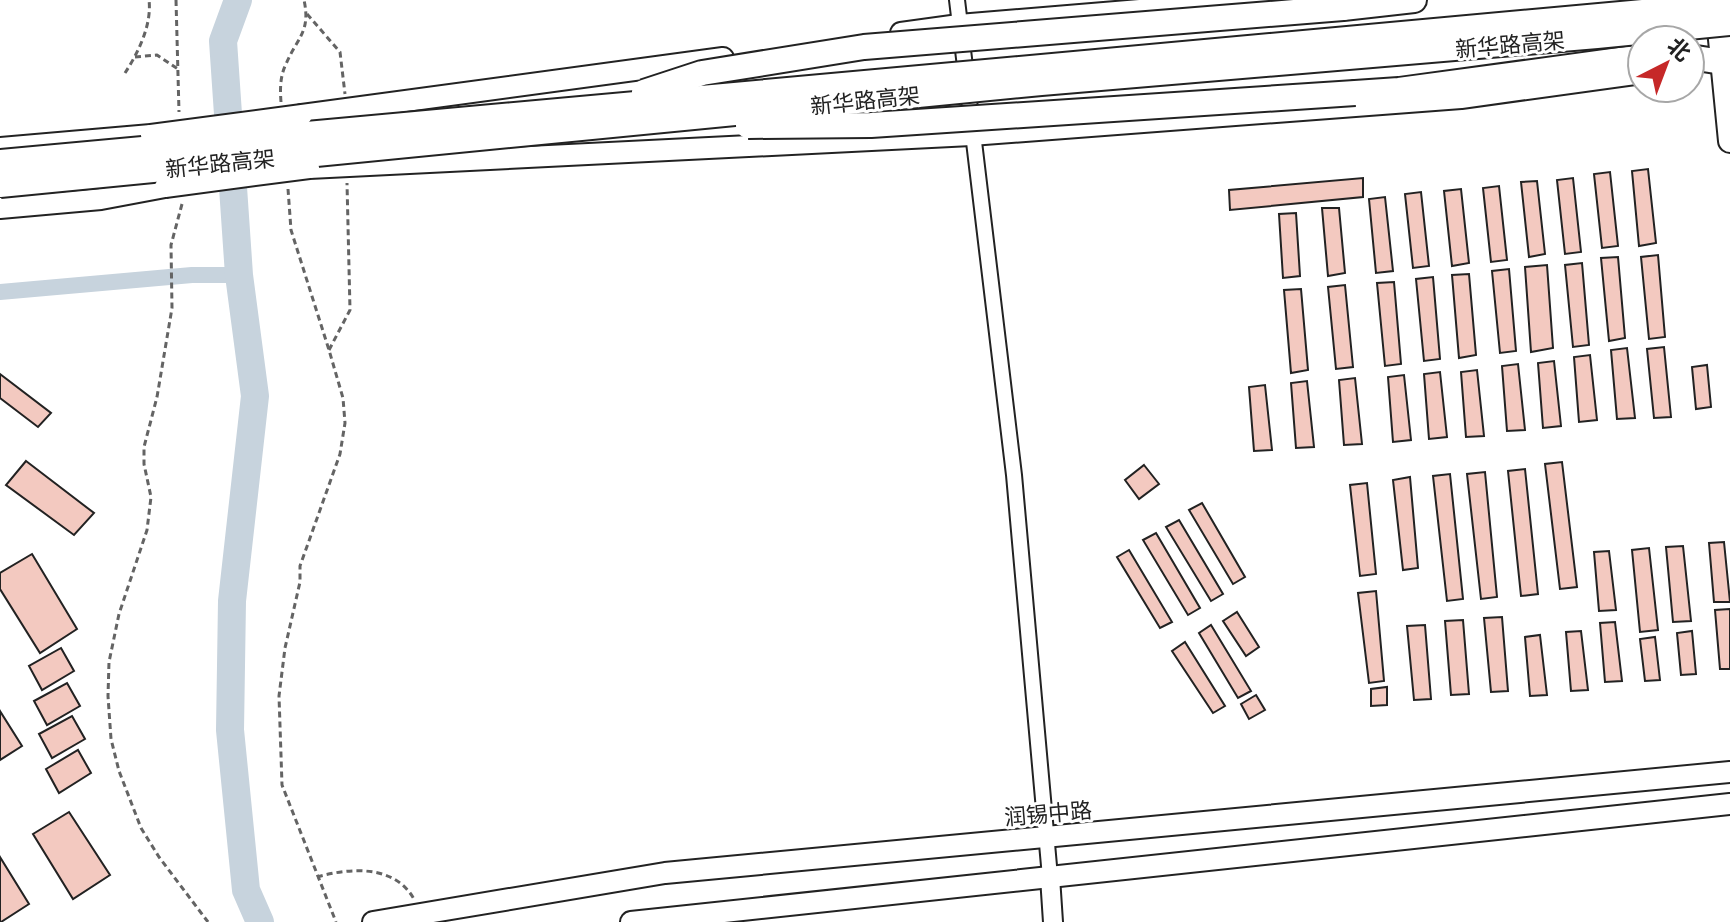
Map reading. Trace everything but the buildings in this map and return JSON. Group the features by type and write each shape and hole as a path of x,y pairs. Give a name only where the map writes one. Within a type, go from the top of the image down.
{"highway":[{"path":"599,116 702,73 864,47 1414,0"},
{"name":"新华路高架","path":"0,185 599,116 1730,4"},
{"name":"新华路高架","path":"0,162 1041,83 1730,23"},
{"path":"599,116 871,125 1399,90 1626,59"},
{"path":"1706,60 1726,63"}],"main road":[{"path":"0,148 151,135 346,110 959,25 1260,0"},
{"path":"1716,0 1726,63 1730,141"},
{"path":"1706,65 1726,63"},
{"path":"0,208 101,199 165,187 309,168 971,135 1461,98 1626,75"},
{"name":"润锡中路","path":"373,922 665,873 1730,772"},
{"path":"631,922 1730,804"}],"street":[{"path":"957,0 1014,475 1053,922"}],"path":[{"path":"125,73 140,49 150,8 149,0"},
{"path":"282,104 280,88 285,64 302,36 307,14 304,0"},
{"path":"307,14 340,52 346,110"},
{"path":"135,57 157,55 178,69"},
{"path":"329,350 350,310 347,166"},
{"path":"288,183 291,230 343,398 345,423 340,454 300,566 300,582 285,648 279,696 282,785 336,922"},
{"path":"171,253 172,308 157,397 144,447 151,497 147,530 119,614 109,662 108,696 111,739 119,771 141,828 208,922"},
{"path":"317,877 345,869 377,872 408,888 422,914"}],"waterway":[{"path":"238,0 223,41 239,275 255,396 232,601 230,730 246,890 260,922"},
{"path":"0,292 192,275 239,275"}]}
